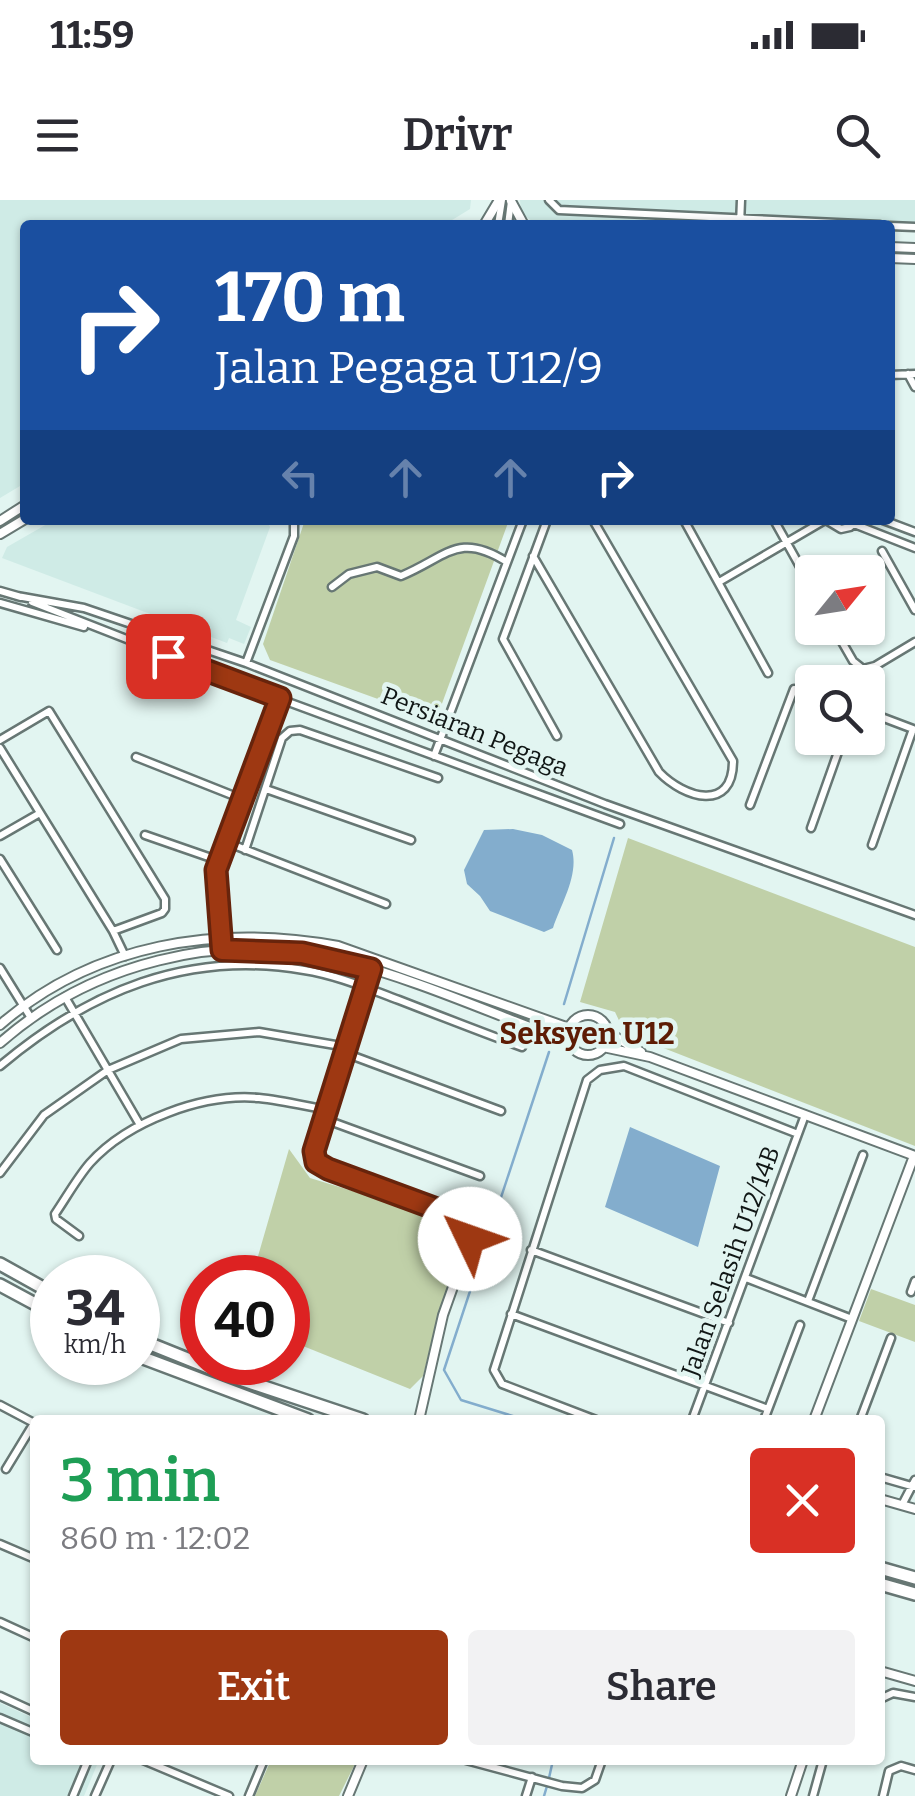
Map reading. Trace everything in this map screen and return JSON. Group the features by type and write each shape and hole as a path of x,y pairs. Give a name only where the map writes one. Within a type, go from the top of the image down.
{"highway":[{"path":"0,1264 30,1281"},
{"path":"0,1284 30,1301"},
{"path":"160,1348 348,1415"},
{"path":"160,1364 295,1415"},
{"path":"885,1569 915,1578"},
{"path":"885,1585 915,1594"}],"street":[{"path":"550,202 559,210 724,220"},
{"path":"912,374 915,387"},
{"path":"246,662 294,536 294,525"},
{"path":"434,756 521,525"},
{"path":"545,525 502,639 558,736"},
{"path":"533,556 659,772 670,783 703,797 712,796 728,786 733,761 596,525"},
{"path":"687,525 768,673"},
{"path":"777,525 795,556"},
{"path":"718,582 818,525"},
{"path":"863,525 915,548"},
{"path":"332,587 349,574 376,567 401,576 468,546 484,547 507,562"},
{"path":"882,550 915,610"},
{"name":"Persiaran Pegaga","path":"0,590 620,824"},
{"name":"Persiaran Pegaga","path":"18,596 84,608 246,662 605,804 915,915"},
{"name":"Persiaran Pegaga","path":"0,603 105,632"},
{"path":"843,645 852,661 863,670 915,642"},
{"path":"750,805 795,689"},
{"path":"222,950 216,870 280,698"},
{"path":"0,740 49,712 165,900 162,914 114,931"},
{"path":"872,844 914,730 885,719"},
{"path":"245,850 282,738 294,730 438,778"},
{"path":"0,748 114,931 125,956"},
{"path":"811,828 837,755"},
{"path":"136,758 242,799"},
{"path":"266,789 411,840"},
{"path":"0,836 40,813"},
{"path":"145,834 220,861"},
{"path":"226,842 386,904"},
{"path":"0,859 58,950"},
{"path":"0,1026 70,979 125,956 220,936 304,940 338,946 569,1028"},
{"path":"0,1042 65,996 146,962 222,950 302,953 371,969 569,1042 582,1054 594,1054 603,1047 607,1032"},
{"path":"0,1066 39,1033 118,990 166,973 262,965 306,970 366,987 522,1047"},
{"path":"0,968 31,1018"},
{"path":"371,969 314,1151 316,1162 322,1166 461,1218 469,1226 470,1239 444,1315 419,1415"},
{"path":"65,996 140,1125"},
{"path":"569,1042 569,1028 577,1018 589,1015 601,1020 607,1032 650,1057"},
{"path":"0,1173 44,1115 108,1070 181,1038 259,1032 346,1050 501,1111"},
{"path":"603,1047 650,1057 915,1156 816,1415"},
{"path":"583,1415 502,1384 494,1367 582,1088 593,1074 624,1066 798,1134"},
{"path":"78,1236 55,1214 91,1162 140,1125 197,1102 257,1098 326,1114 480,1176"},
{"name":"Jalan Selasih U12/14B","path":"694,1415 805,1115"},
{"path":"808,1301 863,1155"},
{"path":"530,1250 729,1324"},
{"path":"746,1278 852,1319"},
{"path":"911,1292 915,1281"},
{"path":"511,1314 768,1409"},
{"path":"766,1415 800,1325"},
{"path":"862,1415 891,1338"},
{"path":"0,1404 30,1422"},
{"path":"6,1469 30,1430"},
{"path":"885,1479 914,1485 902,1505"},
{"path":"885,1500 915,1509"},
{"path":"0,1544 30,1557"},
{"path":"0,1622 30,1636"},
{"path":"885,1672 915,1681"},
{"path":"885,1697 893,1693 915,1697"},
{"path":"0,1696 30,1710"},
{"path":"0,1718 30,1731"},
{"path":"73,1796 86,1765"},
{"path":"95,1796 108,1765"},
{"path":"155,1765 229,1796"},
{"path":"249,1796 262,1765"},
{"path":"348,1796 361,1765"},
{"path":"485,1765 582,1788 599,1773 601,1765"},
{"path":"791,1796 800,1765"},
{"path":"813,1796 822,1765"},
{"path":"883,1796 890,1771 901,1766 915,1770"},
{"path":"526,1796 536,1778"}],"shaded area":[{"path":"0,200 471,200 470,209 452,220 20,220 20,486 0,498"},
{"path":"520,200 915,200 915,232 895,232 895,220 531,220 521,213"},
{"path":"45,525 270,527 236,620 251,627 244,644 229,638 227,643 2,558 7,547"},
{"path":"0,1703 30,1717 30,1765 97,1765 84,1796 0,1796"}],"green space":[{"path":"303,525 507,525 436,720 270,660 263,644"},
{"path":"628,838 915,947 915,1146 625,1033 615,1012 580,1002"},
{"path":"289,1149 310,1178 457,1223 464,1229 465,1238 438,1316 423,1376 410,1389 310,1349 310,1255 258,1255"},
{"path":"871,1289 915,1305 915,1342 859,1321"},
{"path":"269,1765 354,1765 339,1796 255,1796"}],"water":[{"path":"513,829 542,835 572,850 574,860 568,889 553,928 544,932 490,911 467,884 464,870 484,830"},
{"path":"630,1127 720,1166 698,1247 605,1207"}],"waterway":[{"path":"564,1004 614,838"},
{"path":"510,1415 461,1400 444,1370 549,1052"},
{"path":"549,1778 552,1765"},
{"path":"544,1796 547,1786"}],"district":[{"name":"Seksyen U12","path":"587,1034"}],"route":[{"path":"168,656 280,698 216,870 222,950 302,953 371,969 314,1151 316,1162 461,1218 469,1226 470,1239"}]}
